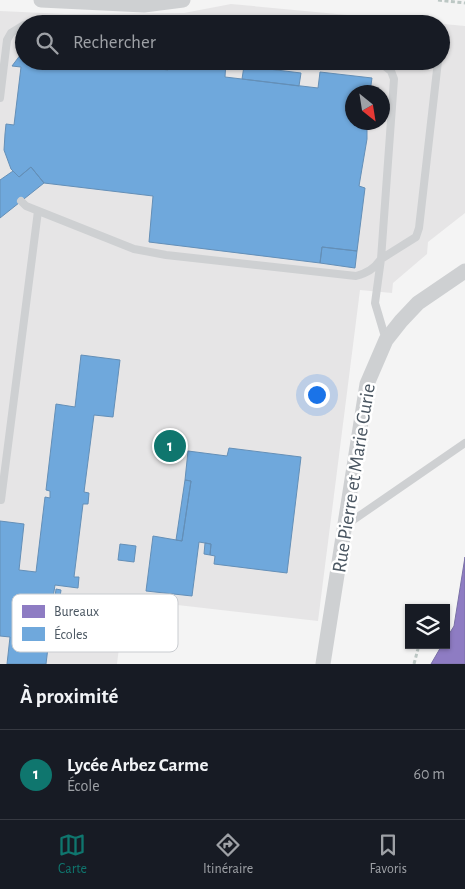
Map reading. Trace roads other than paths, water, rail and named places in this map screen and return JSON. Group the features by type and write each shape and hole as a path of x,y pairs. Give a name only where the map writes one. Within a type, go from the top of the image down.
{"street":[{"path":"41,0 144,5 183,0"},
{"name":"Rue Pierre et Marie Curie","path":"323,664 366,384 386,340 418,303 465,271"}],"lane":[{"path":"0,98 7,40 15,31"},
{"path":"386,340 374,303 381,259 394,79 390,70"},
{"path":"21,201 26,206 125,246 166,255 356,276 374,268 381,259 416,237 419,228 437,70"},
{"path":"1,500 38,211"},
{"path":"345,526 465,443"}],"place":[{"name":"Lycée Arbez Carme","path":"170,446"}]}
